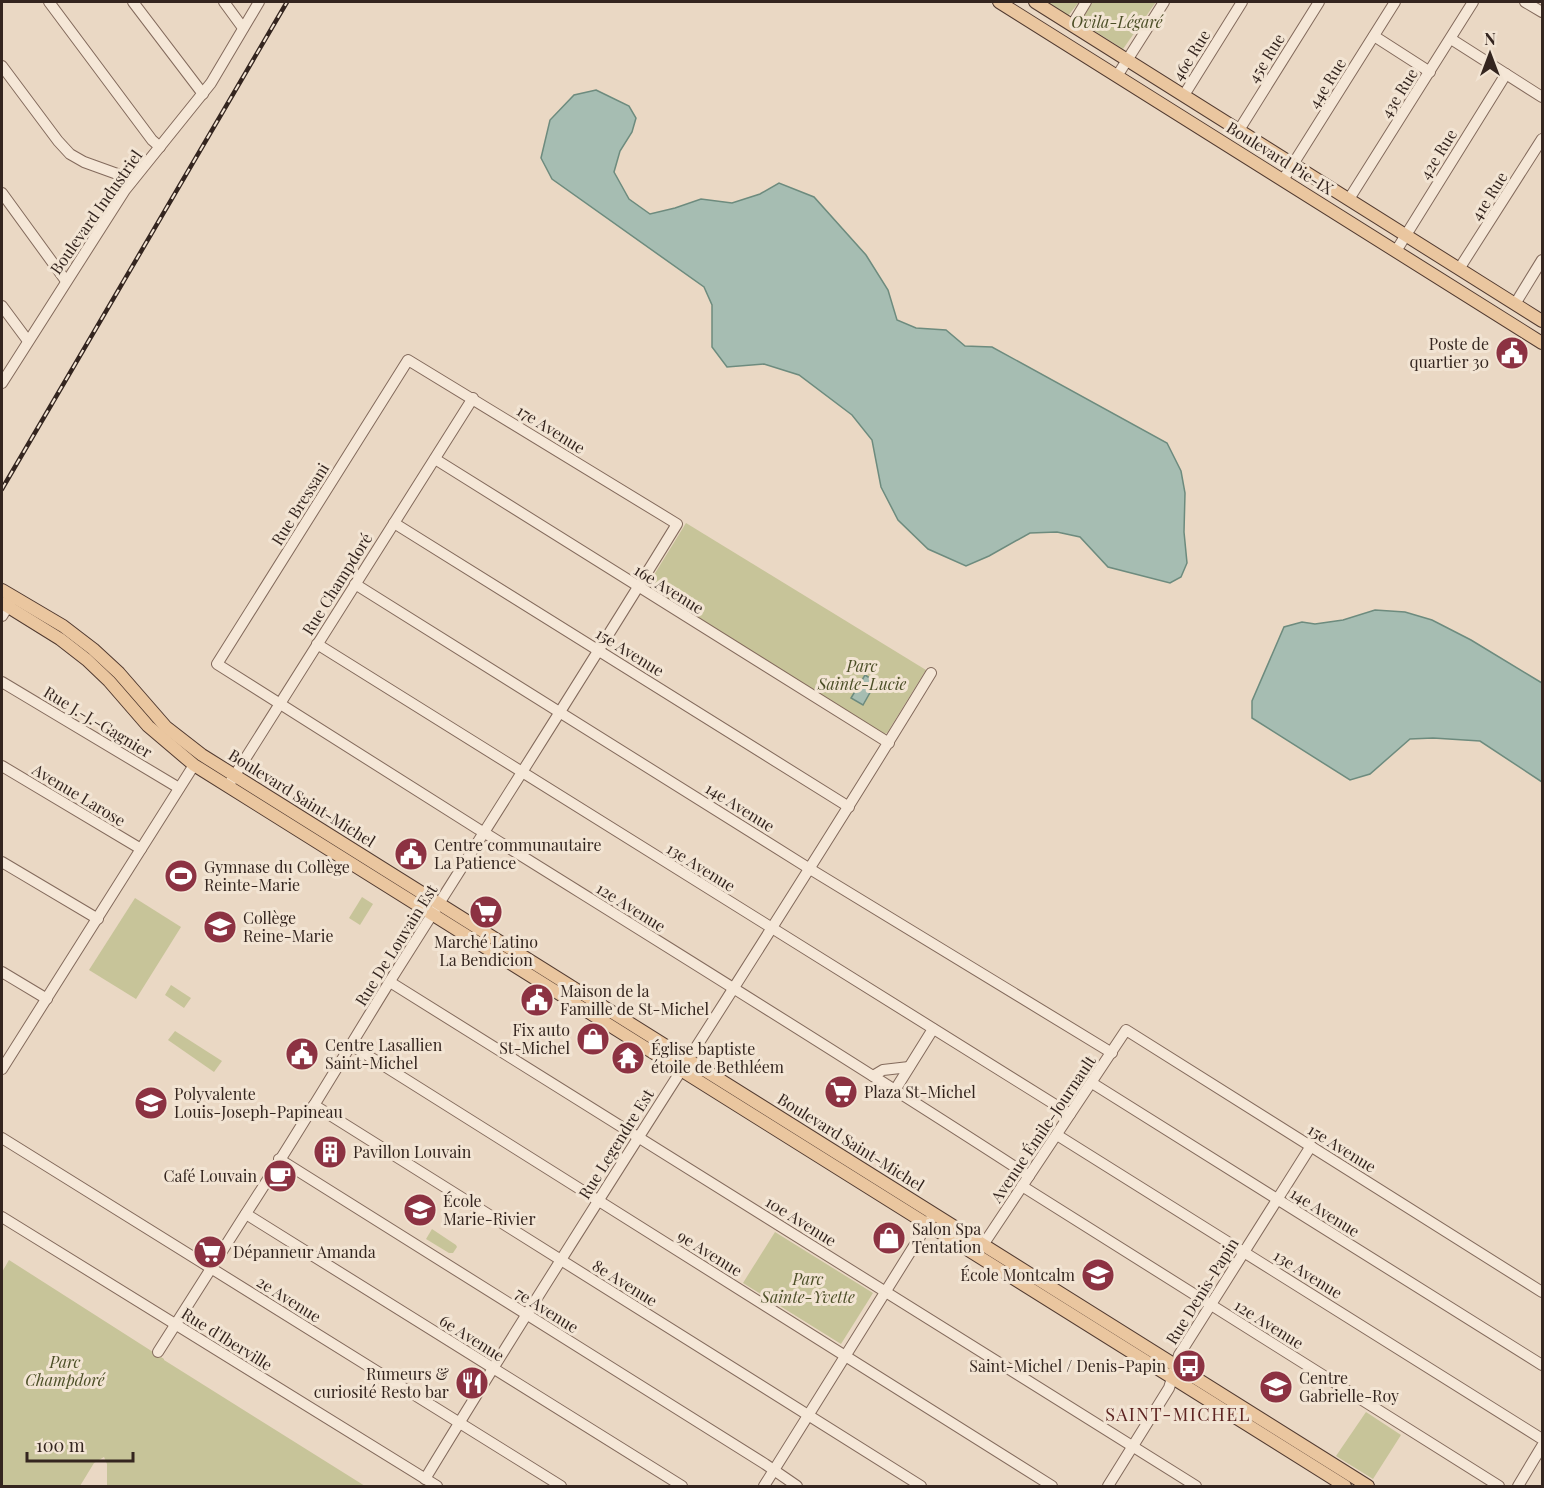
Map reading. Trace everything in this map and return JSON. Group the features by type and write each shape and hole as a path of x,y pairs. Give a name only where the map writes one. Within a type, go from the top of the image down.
{"main road":[{"name":"Boulevard Pie-IX","path":"999,2 1542,343"},
{"name":"Boulevard Pie-IX","path":"1035,2 1542,321"},
{"name":"Boulevard Saint-Michel","path":"2,590 6,606 60,639 87,660 109,681 148,726 194,765 231,781 931,1219 1172,1378 1345,1486"},
{"name":"Boulevard Saint-Michel","path":"6,606 63,626 88,644 114,668 166,727 231,781"},
{"name":"Boulevard Saint-Michel","path":"931,1219 983,1245 1368,1486"}],"street":[{"path":"49,2 152,140 160,147"},
{"path":"133,2 203,94"},
{"path":"224,2 243,28"},
{"name":"Boulevard Industriel","path":"2,383 131,182 203,94 259,2"},
{"path":"1072,25 1086,2"},
{"path":"1117,76 1164,2"},
{"name":"46e Rue","path":"1184,95 1242,2"},
{"name":"45e Rue","path":"1239,130 1319,2"},
{"name":"44e Rue","path":"1283,180 1394,2"},
{"name":"43e Rue","path":"1349,200 1473,2"},
{"path":"1528,2 1542,12"},
{"path":"1374,36 1430,72"},
{"path":"1451,39 1542,97"},
{"path":"2,66 70,154 131,182"},
{"name":"42e Rue","path":"1396,251 1506,74"},
{"name":"41e Rue","path":"1460,268 1542,139"},
{"path":"2,193 66,280"},
{"path":"1515,304 1542,260"},
{"path":"2,306 28,341"},
{"name":"17e Avenue","path":"408,360 677,524"},
{"name":"Rue Bressani","path":"217,664 408,360"},
{"name":"Rue Champdoré","path":"231,781 473,398"},
{"name":"16e Avenue","path":"435,459 889,743"},
{"name":"15e Avenue","path":"394,523 849,807"},
{"name":"Rue De Louvain Est","path":"158,1352 677,524"},
{"name":"14e Avenue","path":"355,584 810,869 1112,1053"},
{"name":"13e Avenue","path":"317,644 1071,1114"},
{"name":"12e Avenue","path":"217,664 1029,1176"},
{"name":"Rue Legendre Est","path":"425,1479 598,1200 810,869 931,674"},
{"name":"Rue J.-J.-Gagnier","path":"2,682 179,788"},
{"path":"2,1070 194,765"},
{"name":"Avenue Larose","path":"2,766 141,849"},
{"path":"2,862 98,919"},
{"path":"2,972 47,999"},
{"name":"10e Avenue","path":"390,982 1196,1486"},
{"path":"895,1090 933,1029"},
{"name":"15e Avenue","path":"1126,1030 1542,1292"},
{"name":"Avenue Émile-Journault","path":"983,1245 1126,1030"},
{"name":"9e Avenue","path":"351,1045 1052,1486"},
{"path":"873,1076 883,1070 909,1067"},
{"name":"14e Avenue","path":"1092,1083 1542,1365"},
{"name":"8e Avenue","path":"314,1105 921,1486"},
{"name":"13e Avenue","path":"1057,1135 1542,1439"},
{"name":"2e Avenue","path":"2,1138 561,1486"},
{"name":"Rue Denis-Papin","path":"1108,1486 1169,1388 1179,1355 1311,1146"},
{"name":"7e Avenue","path":"279,1160 797,1486"},
{"name":"12e Avenue","path":"1022,1186 1499,1486"},
{"name":"6e Avenue","path":"246,1214 682,1486"},
{"name":"Rue d'Iberville","path":"2,1217 437,1486"},
{"path":"764,1486 931,1219"},
{"path":"1518,1486 1542,1446"}],"green space":[{"name":"Ovila-Légaré","path":"1045,2 1079,2 1068,16"},
{"name":"Ovila-Légaré","path":"1093,2 1156,2 1123,49 1082,23 1081,20"},
{"name":"Parc Sainte-Lucie","path":"686,523 926,670 887,733 882,735 650,588 649,583"},
{"path":"362,897 373,904 360,925 349,918"},
{"path":"135,898 181,927 136,999 89,970"},
{"path":"171,985 191,998 184,1008 165,995"},
{"path":"175,1031 222,1061 214,1072 168,1040"},
{"path":"432,1229 456,1245 453,1253 449,1253 426,1239"},
{"name":"Parc Sainte-Yvette","path":"775,1232 873,1293 841,1344 743,1283"},
{"name":"Parc Champdoré","path":"9,1260 365,1486 107,1486 107,1464 104,1457 94,1463 80,1486 2,1486 2,1272"},
{"path":"1366,1412 1401,1435 1373,1479 1336,1456"}],"shaded area":[{"path":"596,90 629,106 636,118 632,132 620,151 614,172 629,199 650,214 701,199 732,203 760,194 779,183 814,197 866,255 888,290 897,320 916,328 946,330 965,346 992,347 1167,443 1181,471 1185,493 1184,532 1187,563 1181,577 1170,583 1108,567 1080,537 1057,532 1030,533 966,566 928,549 898,520 881,487 872,440 852,415 799,375 764,364 727,367 712,347 712,305 704,287 552,179 541,158 550,120 574,95"},
{"path":"1375,610 1405,612 1432,620 1471,640 1542,683 1542,782 1480,741 1433,738 1410,739 1370,774 1350,780 1252,718 1252,701 1284,627 1302,622 1315,624 1343,620"},
{"path":"865,675 876,682 863,705 851,698"}],"railway":[{"path":"2,489 287,2"}],"place":[{"name":"Poste de quartier 30","path":"1512,353"},
{"name":"Centre communautaire La Patience","path":"411,854"},
{"name":"Gymnase du Collège Reinte-Marie","path":"181,876"},
{"name":"Marché Latino La Bendicion","path":"486,912"},
{"name":"Collège Reine-Marie","path":"220,927"},
{"name":"Maison de la Famille de St-Michel","path":"537,1000"},
{"name":"Fix auto St-Michel","path":"593,1039"},
{"name":"Centre Lasallien Saint-Michel","path":"302,1054"},
{"name":"Église baptiste étoile de Bethléem","path":"628,1058"},
{"name":"Plaza St-Michel","path":"841,1092"},
{"name":"Polyvalente Louis-Joseph-Papineau","path":"151,1103"},
{"name":"Pavillon Louvain","path":"330,1152"},
{"name":"Café Louvain","path":"280,1176"},
{"name":"École Marie-Rivier","path":"420,1210"},
{"name":"Salon Spa Tentation","path":"889,1238"},
{"name":"Dépanneur Amanda","path":"210,1252"},
{"name":"École Montcalm","path":"1098,1275"},
{"name":"Saint-Michel / Denis-Papin","path":"1189,1366"},
{"name":"Rumeurs & curiosité Resto bar","path":"472,1383"},
{"name":"Centre Gabrielle-Roy","path":"1276,1387"}],"district":[{"name":"SAINT-MICHEL","path":"1178,1415"}]}
